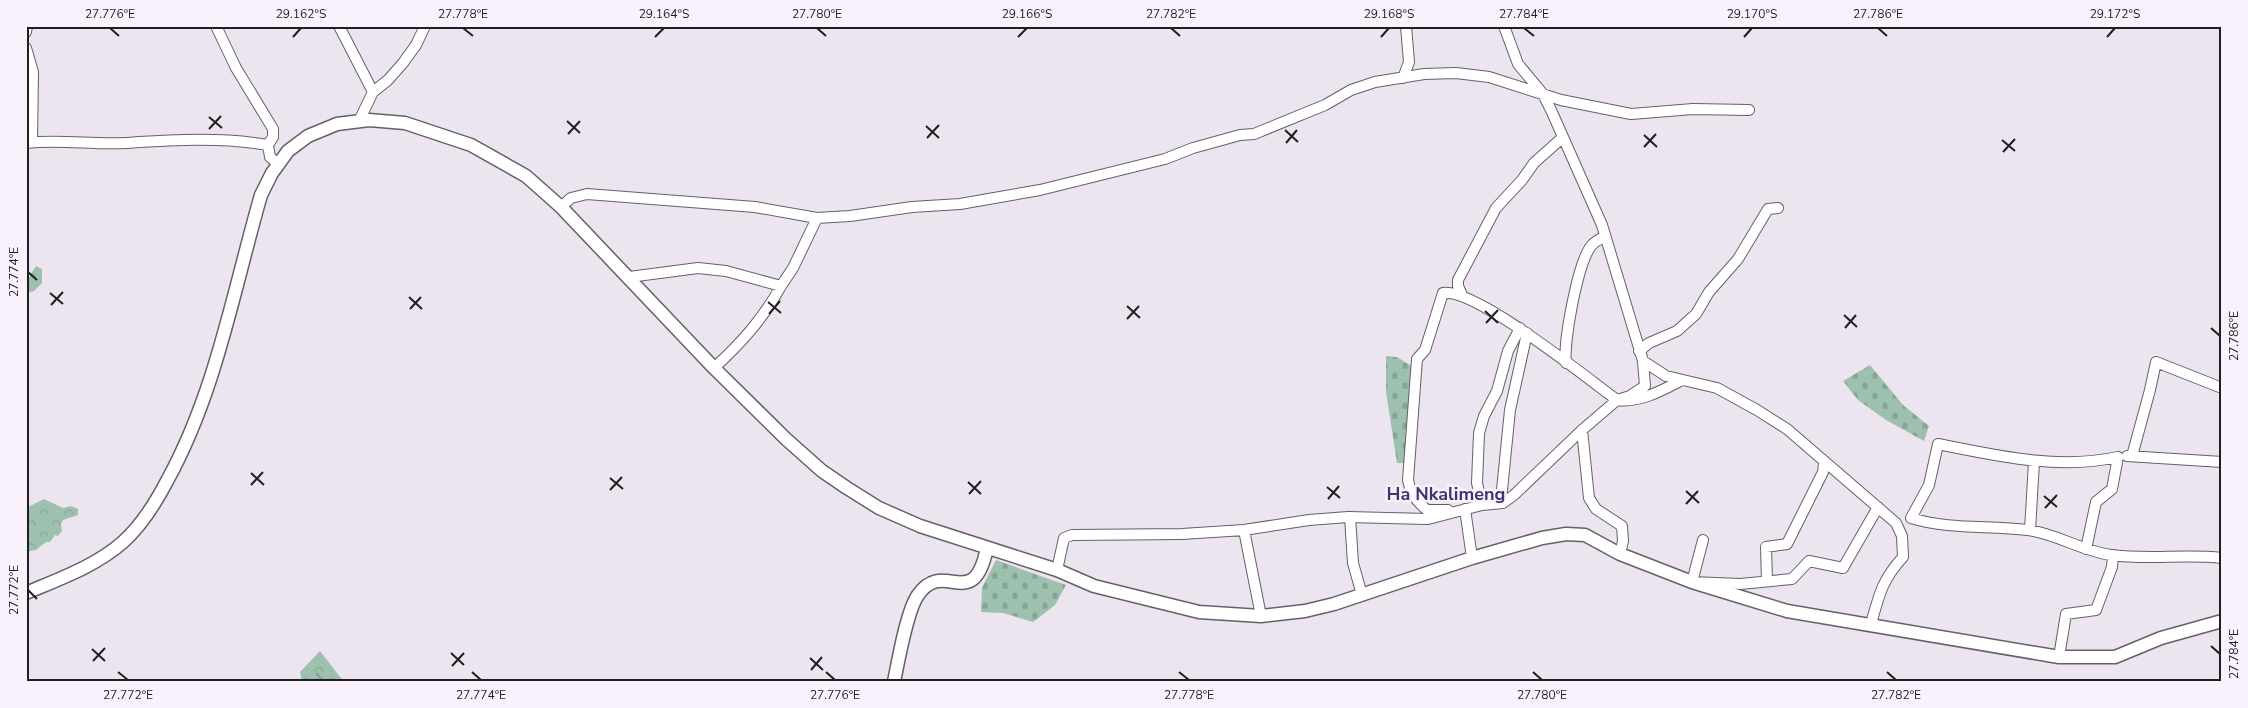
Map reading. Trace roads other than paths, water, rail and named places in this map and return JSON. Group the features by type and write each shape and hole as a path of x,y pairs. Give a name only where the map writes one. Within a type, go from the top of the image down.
{"main road":[{"path":"26,593 67,576 106,555 134,532 157,501 189,440 223,344 261,195 288,150 308,136 337,124 359,121 405,122 471,145 526,176 561,207 714,368 793,445 822,471 847,488 879,508 920,526 1057,570 1094,586 1199,612 1261,616 1305,611 1362,595 1472,558 1542,538 1566,534 1585,535 1620,554 1692,582 1787,611 2059,657 2116,657 2161,638 2222,621"},
{"path":"894,682 902,647 918,595 927,586 940,581 965,583 973,581 983,568 987,548"}],"street":[{"path":"26,32 27,26"},
{"path":"216,26 236,68 273,129 273,137 268,145 270,156 278,164"},
{"path":"339,26 373,92"},
{"path":"359,121 373,92 403,63 416,45 425,26"},
{"path":"1403,78 1409,62 1406,26"},
{"path":"1057,570 1064,538 1072,535 1182,534 1244,530 1309,520 1350,517 1428,519 1482,505 1498,503 1514,496 1582,430 1617,400 1630,396 1646,386 1643,361 1638,351 1602,225 1542,94 1518,64 1504,26"},
{"path":"26,48 33,72 29,142 67,140 125,143 193,139 240,140 268,145"},
{"path":"561,207 572,198 587,194 755,207 817,218 850,216 912,207 960,204 1040,190 1133,168 1193,148 1240,135 1254,134 1325,105 1351,90 1375,82 1424,74 1456,73 1489,77 1542,94 1631,114 1693,109 1749,110"},
{"path":"1462,296 1458,280 1496,208 1522,180 1534,162 1562,138"},
{"path":"1638,351 1649,343 1677,331 1689,322 1701,308 1714,284 1738,259 1768,208 1778,208"},
{"path":"714,368 743,341 768,310 793,268 817,218"},
{"path":"1566,363 1566,342 1578,280 1592,245 1605,236"},
{"path":"629,277 698,268 726,271 782,286"},
{"path":"1463,510 1427,510 1411,494 1408,480 1417,359 1425,350 1442,293 1450,292 1462,296 1524,330 1617,400 1625,401 1651,395 1680,381"},
{"path":"1498,503 1502,490 1510,410 1524,330"},
{"path":"1482,505 1477,482 1479,433 1484,416 1497,391 1508,351 1524,330"},
{"path":"1643,361 1657,372 1680,381 1717,388 1757,410 1787,430 1896,523 1902,536 1903,557 1888,573 1881,588 1871,624"},
{"path":"2132,456 2156,362 2222,388"},
{"path":"1582,430 1589,498 1596,509 1622,526 1620,554"},
{"path":"2222,462 2132,456 2118,457 2094,463 2034,462 1938,444 1929,485 1911,518 1933,525 2042,532 2086,549 2113,555 2222,558"},
{"path":"2086,549 2096,502 2112,489 2118,457"},
{"path":"2030,530 2034,462"},
{"path":"1767,581 1766,547 1787,544 1823,472 1824,463"},
{"path":"1703,540 1692,582 1740,584 1792,579 1808,561 1843,568 1878,508"},
{"path":"1463,510 1472,558"},
{"path":"1350,517 1353,563 1362,595"},
{"path":"1244,530 1261,616"},
{"path":"2059,657 2066,614 2096,610 2112,567 2113,555"}],"waterway":[{"path":"317,674 324,682"}],"district":[{"name":"Ha Nkalimeng","path":"1446,494"}]}
